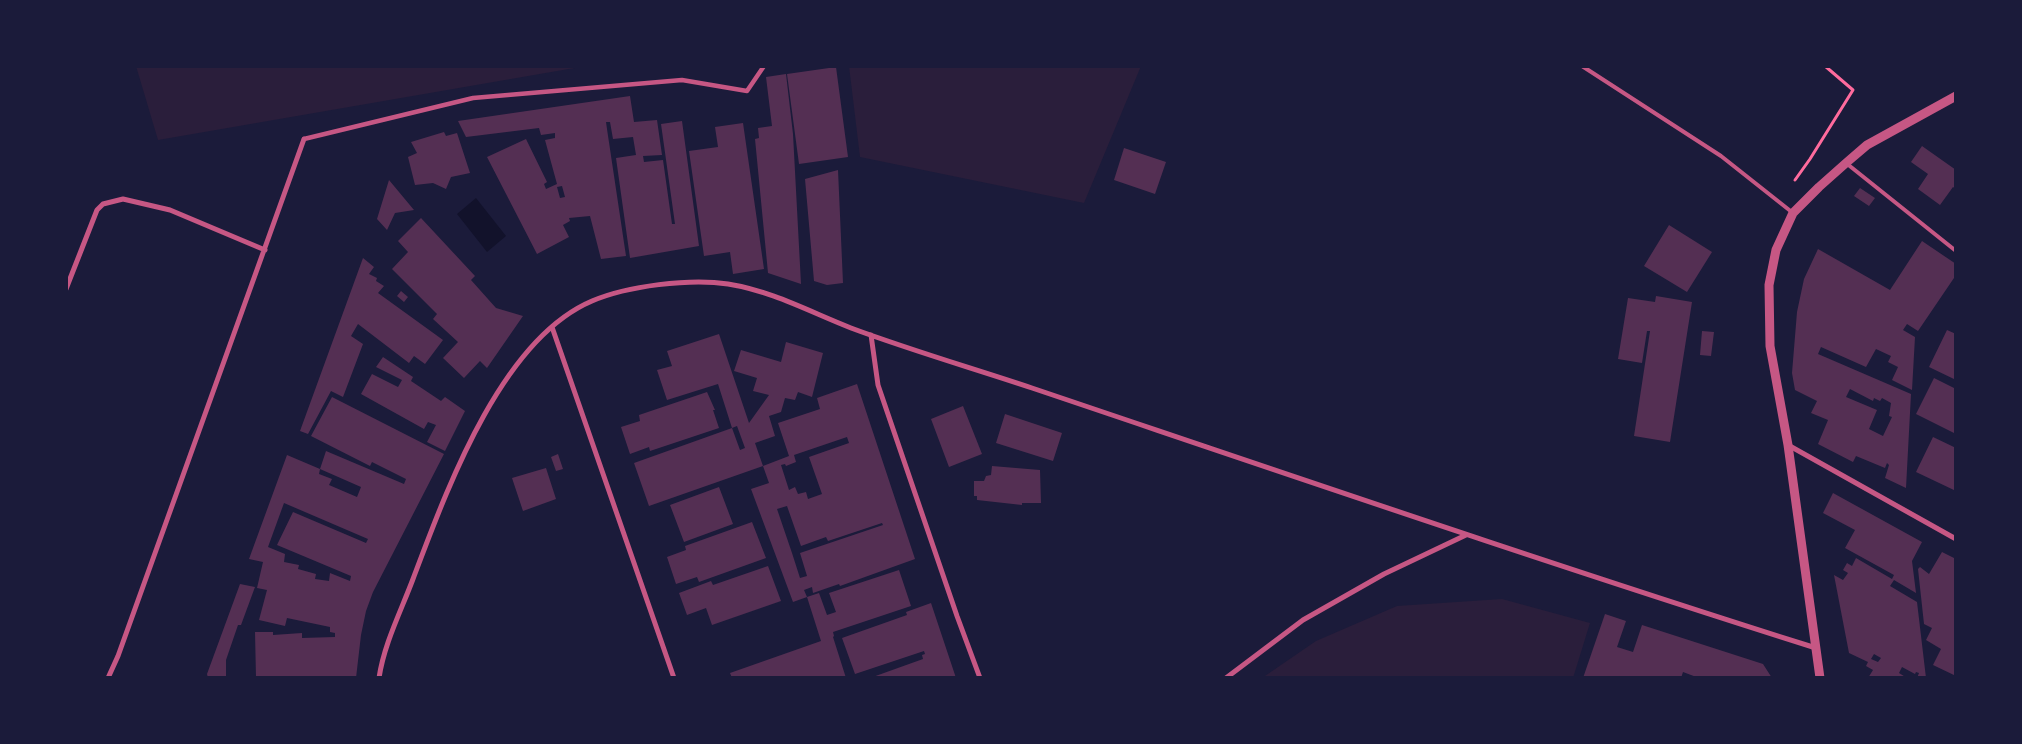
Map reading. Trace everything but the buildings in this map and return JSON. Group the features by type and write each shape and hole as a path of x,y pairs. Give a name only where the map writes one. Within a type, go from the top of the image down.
{"street":[{"path":"108,678 118,656 304,139 473,98 682,80 747,91 764,66"},
{"path":"1820,678 1818,648 1788,444 1770,346 1769,285 1776,250 1793,213 1819,187 1867,145 1956,96"},
{"path":"66,289 97,210 104,204 123,199 170,210 265,250"},
{"path":"379,678 387,646 448,487 475,432 503,384 533,346 572,311 594,300 628,290 690,282 726,283 769,293 871,335 1467,535 1818,648"},
{"path":"552,327 674,678"},
{"path":"871,335 878,385 956,616 980,678"},
{"path":"1788,444 1956,539"},
{"path":"1226,678 1303,620 1384,574 1467,535"}],"lane":[{"path":"1582,66 1721,156 1793,213"},
{"path":"1846,163 1956,251"}],"path":[{"path":"1778,202 1810,159 1853,90 1825,66"}],"shaded area":[{"path":"136,66 586,66 158,140"},
{"path":"849,66 1141,66 1084,203 860,157"},
{"path":"476,198 506,236 487,252 457,214"},
{"path":"1502,599 1590,623 1573,678 1262,678 1316,641 1397,606"}]}
